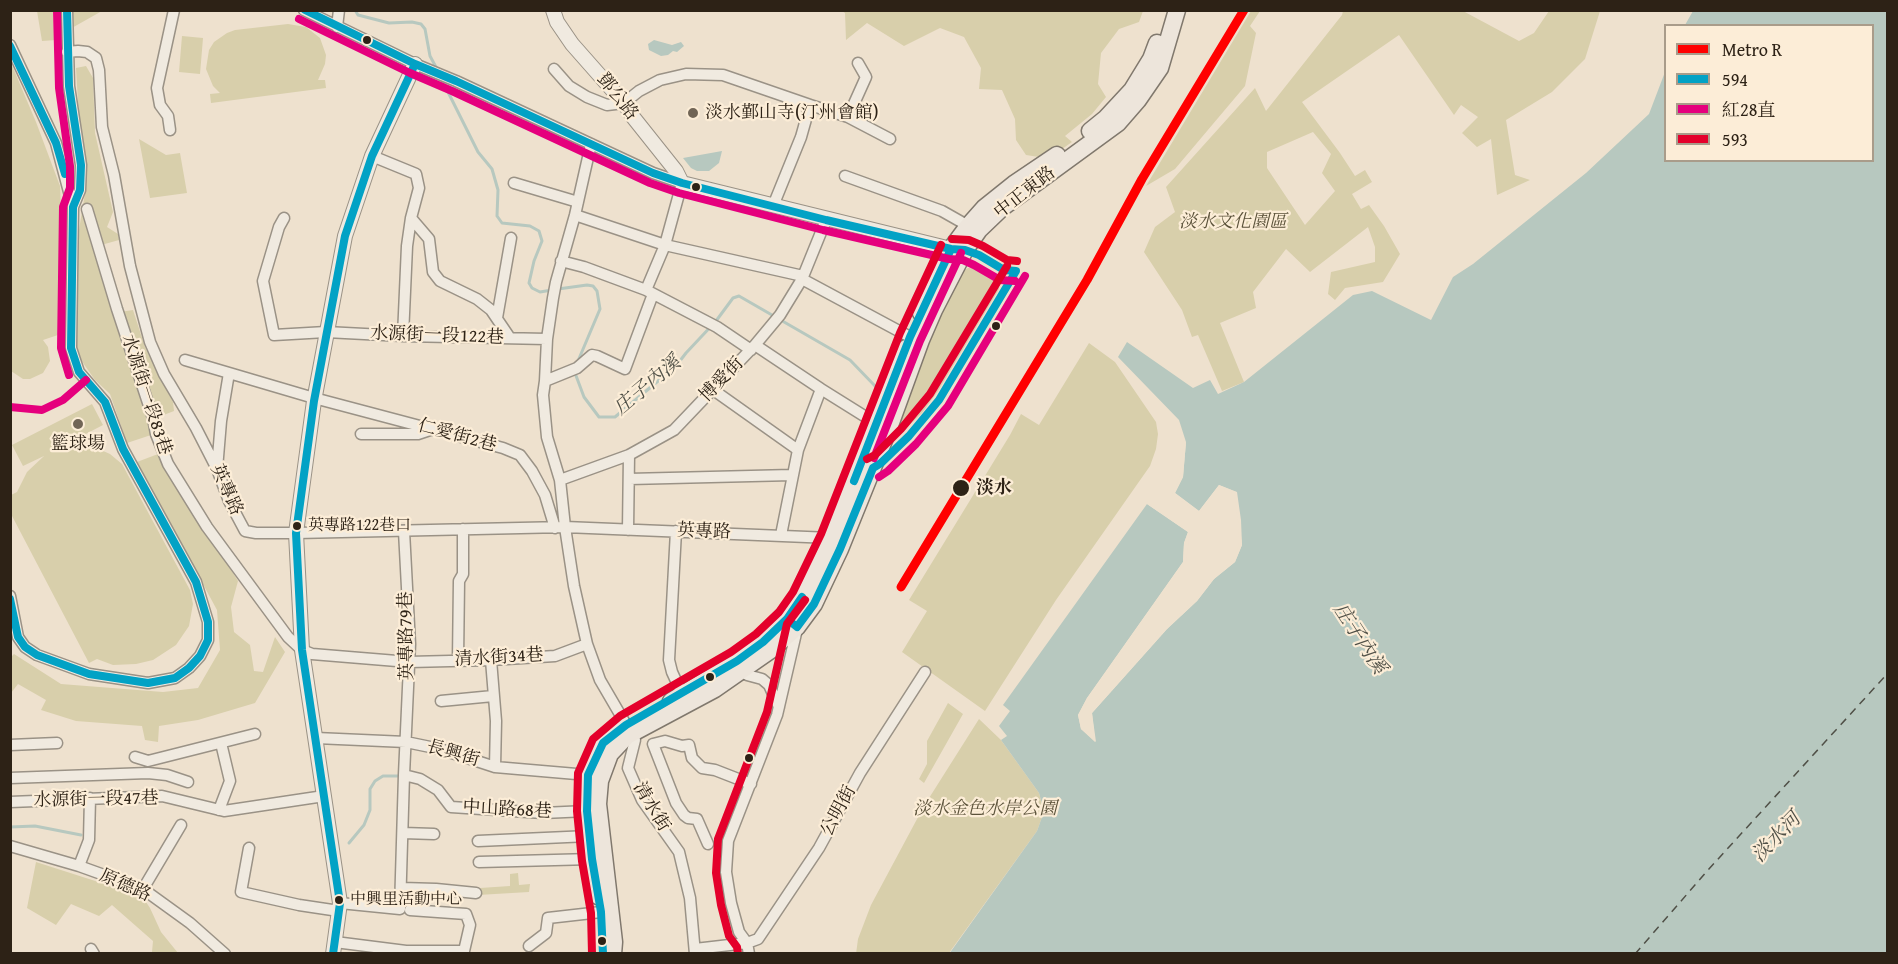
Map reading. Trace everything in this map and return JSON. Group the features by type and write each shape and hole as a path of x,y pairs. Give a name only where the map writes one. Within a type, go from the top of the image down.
{"main road":[{"name":"中正東路","path":"792,623 831,538 910,337 958,249 984,208 1014,184 1072,145 1106,117 1132,90 1151,59 1167,10"},
{"name":"中正東路","path":"973,228 1118,123 1138,100 1160,68 1177,10"},
{"name":"中正東路","path":"792,623 814,604 840,549 958,249"},
{"path":"603,954 601,912 587,811 588,775 603,743 710,692 771,650 792,623"},
{"path":"613,954 614,942 598,804 600,781 610,754 629,729 792,623"}],"street":[{"path":"67,10 69,86 81,165 80,190 73,207"},
{"path":"170,130 168,116 160,105 156,88 174,10"},
{"path":"304,10 415,64 653,173 682,183 773,206 958,249"},
{"path":"337,27 339,10"},
{"name":"鄧公路","path":"553,10 557,22 572,44 624,103 676,171 682,183"},
{"path":"10,45 56,143 73,207 70,348 79,372 105,402 123,449 196,582 208,622 208,640 200,656 175,678 148,682 89,674 37,655 14,638 10,596"},
{"name":"英專路","path":"67,52 87,52 96,57 99,70 102,127 114,175 130,266 150,342 164,374 217,469 229,501 245,531 296,533 560,528 831,538"},
{"path":"848,117 866,77 858,63"},
{"path":"249,848 241,892 300,905 339,907 405,910 466,914 470,925 464,951 334,948 339,907 302,650 296,533 314,398 326,332 345,236 372,156 415,64"},
{"path":"554,69 569,86 607,105 624,103 639,91 660,80 686,74 723,75 848,117 890,139"},
{"path":"773,206 801,136 810,105"},
{"path":"591,144 575,215 556,282 547,339 543,395 548,437 560,480 560,528 587,644 600,680 629,729"},
{"path":"372,156 416,174 419,188 407,246 403,336"},
{"path":"845,176 942,211 973,228"},
{"path":"514,183 578,202"},
{"path":"545,381 577,368 592,356 597,356 625,369 665,245 682,183"},
{"name":"水源街一段83巷","path":"87,209 153,418 156,434 168,464 207,527 288,637 302,650"},
{"path":"575,215 665,245 802,278 910,337"},
{"name":"水源街一段122巷","path":"284,218 279,227 263,280 274,335 326,332 547,339"},
{"path":"411,218 429,239 433,272 440,280 477,299 491,310 510,338"},
{"name":"博愛街","path":"560,480 628,455 674,430 753,348 780,315 802,278 826,219"},
{"path":"496,318 511,238"},
{"path":"561,261 584,267 650,292 717,327 877,424"},
{"name":"仁愛街2巷","path":"185,360 314,398 503,448 520,455 532,471 560,528"},
{"path":"217,469 221,421 229,373"},
{"path":"712,389 798,450"},
{"path":"781,535 798,450 821,389"},
{"path":"361,434 418,434 433,429"},
{"path":"628,455 628,530"},
{"path":"628,479 792,475"},
{"path":"458,660 459,581 463,574 463,530"},
{"name":"英專路79巷","path":"404,531 410,644 404,775 402,888 405,910"},
{"path":"676,531 669,660 682,694"},
{"path":"695,951 748,948 739,932 731,903 726,872 728,841 779,707 792,623"},
{"name":"清水街34巷","path":"302,650 312,654 409,662 555,656 587,644"},
{"path":"491,660 496,721 495,767"},
{"path":"743,669 747,675 762,679 769,685 779,707"},
{"name":"公明街","path":"748,948 758,939 819,848 860,773 925,672"},
{"path":"441,701 493,696"},
{"name":"清水街","path":"629,729 635,740 628,768 642,800 679,852 690,898 695,951"},
{"path":"135,757 148,761 255,734"},
{"name":"長興街","path":"316,738 406,742 440,749 495,767 588,775"},
{"path":"708,844 697,819 684,815 676,802 653,744 665,741 682,746 689,745 692,758 702,768 715,770 751,784"},
{"path":"10,745 57,743"},
{"path":"219,810 230,781 221,743"},
{"path":"148,761 148,773"},
{"path":"10,778 148,773 167,775 188,782"},
{"name":"中山路68巷","path":"404,775 420,779 438,790 451,807 543,813 587,811"},
{"name":"水源街一段47巷","path":"10,802 162,796 224,811 324,796"},
{"path":"79,866 88,840 90,798"},
{"path":"143,889 181,825"},
{"path":"403,833 434,834"},
{"path":"478,841 589,836"},
{"name":"原德路","path":"10,846 79,866 143,889 190,923 225,954"},
{"path":"479,862 592,859"},
{"path":"402,888 476,893"},
{"path":"530,946 546,933 548,918 601,912"}],"green space":[{"path":"37,11 65,11 63,35 56,40 42,41"},
{"path":"72,11 102,11 70,29"},
{"path":"842,11 1143,11 1139,22 1119,29 1101,53 1098,84 1106,97 1092,114 1065,136 1072,142 1045,161 1039,157 1026,155 1016,140 1015,119 1002,90 979,89 981,68 964,37 940,28 904,46 867,23 846,40 845,13"},
{"path":"1251,11 1260,11 1250,26 1256,33 1245,86 1175,169 1146,186"},
{"name":"淡水文化園區","path":"1343,11 1463,11 1519,41 1534,33 1549,11 1600,11 1585,59 1552,92 1506,120 1515,175 1530,180 1497,195 1491,139 1477,147 1462,133 1478,117 1461,105 1454,115 1399,35 1302,102 1355,176 1365,170 1372,182 1352,194 1361,209 1369,205 1400,254 1383,282 1345,288 1335,300 1328,294 1331,272 1375,262 1375,247 1368,227 1310,272 1286,249 1253,292 1256,308 1220,323 1244,382 1222,391 1198,335 1192,337 1182,310 1144,252 1155,227 1175,212 1166,187 1255,88 1266,111","holes":["1313,132 1331,154 1322,173 1335,191 1305,225 1267,168 1267,152"]},
{"path":"288,24 306,27 320,38 326,55 318,80 325,80 326,88 211,103 210,94 220,93 213,86 206,69 209,50 214,42 235,30"},
{"path":"182,36 203,38 200,74 179,72"},
{"path":"11,63 60,186 61,334 43,340 48,347 50,361 43,373 30,379 23,379 11,371"},
{"path":"86,66 93,78 95,133 113,212 107,227 118,234 119,240 94,247 114,313 133,310 145,347 173,402 174,411 148,421 151,435 127,443 110,394 95,380 81,360 76,347 77,242 86,187 76,68"},
{"path":"139,139 166,155 180,153 187,193 150,198"},
{"path":"968,268 977,268 995,276 999,282 999,289 938,391 922,413 891,443 925,348 960,272"},
{"path":"1089,343 1115,362 1156,422 1158,434 1156,449 1150,466 1056,600 985,711 902,652 927,611 909,600 1021,414 1039,425"},
{"path":"92,404 103,425 57,449 77,446 94,447 110,454 122,464 190,590 193,604 189,626 176,645 153,660 136,664 113,665 97,659 89,663 11,514 11,495 17,492 27,472 44,456 23,466 12,445"},
{"path":"158,454 238,581 231,607 234,632 250,645 254,671 263,672 275,637 285,652 255,703 198,720 159,726 158,742 145,740 142,726 76,721 41,710 46,700 18,684 11,693 11,657 14,654 61,684 163,692 198,688 220,650 217,610 137,462"},
{"path":"948,703 963,714 924,783 919,779 927,764 927,741"},
{"name":"淡水金色水岸公園","path":"979,719 1001,740 1039,793 1042,817 1037,831 949,953 856,954 858,939 871,905 924,806"},
{"path":"36,862 142,896 161,932 178,953 152,952 153,941 112,905 99,916 71,904 56,925 27,908"},
{"path":"518,873 519,885 530,884 529,892 478,895 480,888 510,886 510,874"}],"water":[{"name":"淡水河","path":"1693,11 1887,11 1887,953 949,954 1037,831 1042,817 1039,793 1001,740 1007,736 999,726 1010,711 1003,705 1147,504 1188,532 1184,543 1183,562 1087,698 1078,715 1081,729 1095,742 1092,713 1167,629 1197,601 1214,579 1235,562 1242,545 1236,492 1219,485 1199,511 1175,493 1183,477 1186,442 1179,420 1118,357 1127,342 1193,388 1210,380 1218,394 1244,382 1353,295 1372,291 1431,320 1453,277 1473,264 1586,173 1649,114 1664,75 1664,162 1874,162 1874,24 1686,24"},
{"path":"654,40 672,45 681,42 684,46 677,52 673,51 661,56 649,50 648,44"},
{"path":"722,151 719,163 709,171 697,171 691,168 683,158"}],"pier":[{"path":"1186,442 1183,477 1175,493 1199,511 1219,485 1237,492 1242,545 1235,562 1214,579 1197,601 1167,629 1092,713 1096,742 1081,729 1078,715 1087,698 1183,562 1184,543 1188,532 1147,504 1148,501 1190,531 1186,562 1089,700 1081,715 1083,727 1092,735 1089,711 1164,627 1195,599 1212,577 1233,560 1239,545 1234,494 1220,488 1199,514 1172,494 1180,476 1183,447"}],"waterway":[{"name":"庄子內溪","path":"355,10 358,15 389,23 421,24 425,29 430,56 437,69"},
{"name":"庄子內溪","path":"441,78 478,152 492,169 498,190 497,216 502,223 530,226 539,231 542,241 529,283 532,288 540,292 552,290"},
{"name":"庄子內溪","path":"558,289 587,285 593,286 597,291 600,309 578,361"},
{"name":"庄子內溪","path":"575,373 584,397 599,417 615,417 676,366 733,298 739,296 850,360 876,387"},
{"path":"349,843 364,825 370,810 370,789 375,781 383,776 400,776"},
{"path":"10,827 35,826 81,835"}],"ferry route":[{"path":"1635,954 1708,870 1888,673"}],"metro line":[{"name":"R","path":"901,587 1087,280 1142,179 1244,10"}],"transit line":[{"name":"紅28直","path":"57,10 59,88 70,166 70,188 63,207 61,348 69,375"},
{"name":"594","path":"10,599 18,637 25,647 37,655 89,674 148,683 175,678 200,656 208,640 208,622 196,582 123,449 105,402 79,372 71,348 73,207 80,190 81,165 69,86 67,10"},
{"name":"594","path":"305,10 415,64 653,173 682,183 826,220 951,249 965,250 979,255 1004,270 1016,271 939,400 909,436 873,468 840,549 814,604 797,627 787,619"},
{"name":"紅28直","path":"299,19 410,73 650,183 679,193 823,230 949,259 963,260 1000,280 1015,281"},
{"name":"594","path":"10,46 56,143 65,174"},
{"name":"594","path":"333,954 340,903 302,650 296,533 314,401 345,236 372,156 415,64"},
{"name":"593","path":"952,239 969,240 1007,260 1017,261"},
{"name":"593","path":"592,954 591,913 582,861 577,811 578,773 593,739 620,716 731,652 756,634 779,612 793,592 821,534 900,333 941,245"},
{"name":"594","path":"854,481 910,337 951,249"},
{"name":"紅28直","path":"874,458 920,341 961,253"},
{"name":"593","path":"867,459 875,455 901,429 930,394 1007,266"},
{"name":"紅28直","path":"879,477 916,444 948,406 1025,276"},
{"name":"紅28直","path":"10,407 42,410 63,400 86,380"},
{"name":"594","path":"603,954 601,912 587,811 588,775 603,743 626,725 737,661 763,642 787,619 802,597"},
{"name":"593","path":"738,954 737,947 729,936 721,905 716,873 718,839 767,712 787,624 805,600"}],"place":[{"name":"淡水鄞山寺(汀州會館)","path":"693,113"},
{"name":"籃球場","path":"78,424"},
{"name":"淡水","path":"961,488"},
{"name":"英專路122巷口","path":"297,526"},
{"name":"中興里活動中心","path":"339,900"}]}
